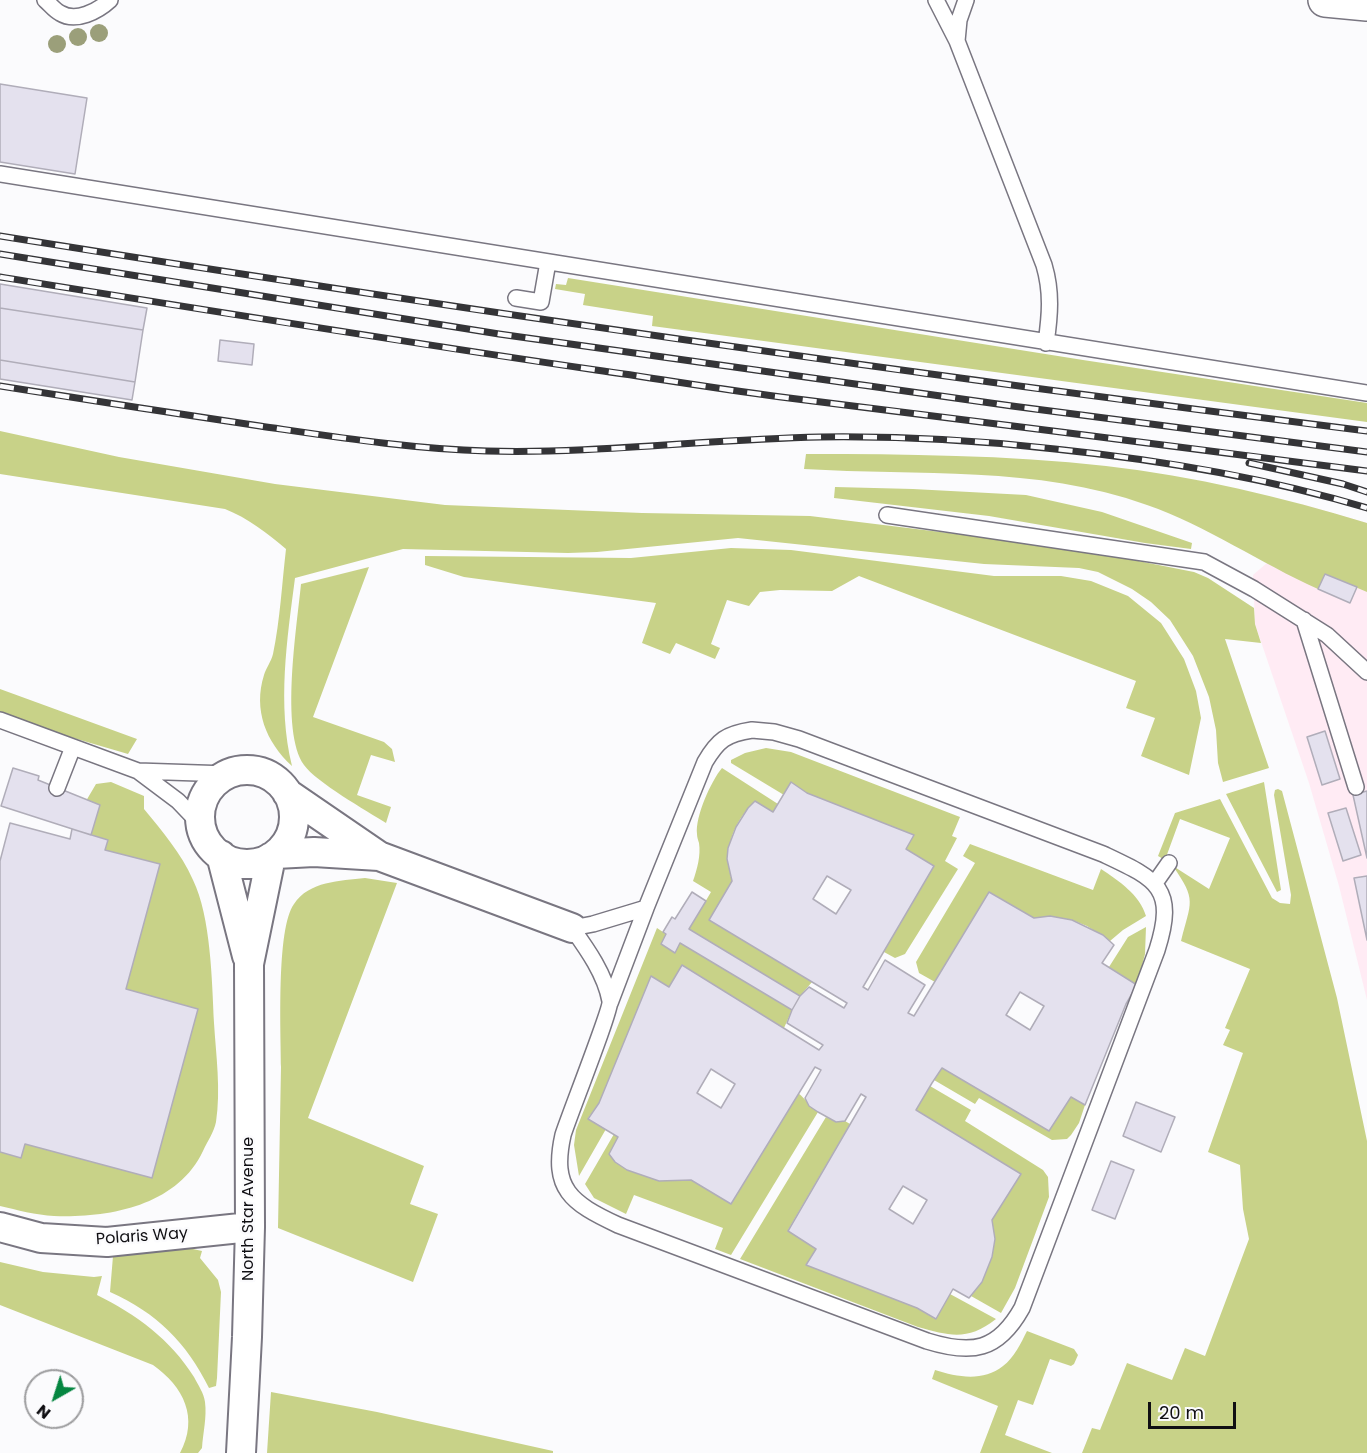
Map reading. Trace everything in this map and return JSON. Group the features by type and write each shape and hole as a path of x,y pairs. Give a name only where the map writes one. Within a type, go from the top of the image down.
{"street":[{"path":"1325,0 1367,4"},
{"path":"201,825 201,810 206,795 216,783 228,774 247,771 266,774 282,786 287,793 379,856 572,928"},
{"name":"North Star Avenue","path":"241,1453 250,1227 249,964 273,856 287,842 294,823 292,803 287,793"},
{"name":"North Star Avenue","path":"201,825 209,843 221,855 249,964"},
{"path":"221,855 227,860 248,864 273,856 314,852 379,856"},
{"name":"Polaris Way","path":"0,1227 41,1238 107,1242 250,1227"}],"lane":[{"path":"45,0 58,13 71,17 91,13 110,0"},
{"path":"936,0 957,41 1044,265 1050,301 1046,343"},
{"path":"957,41 959,20 966,0"},
{"path":"0,174 1367,393"},
{"path":"516,298 541,302 548,262"},
{"path":"887,515 1204,562 1254,589 1328,635 1367,672"},
{"path":"1304,620 1356,787"},
{"path":"0,720 138,771 178,801 201,825"},
{"path":"752,730 774,732 810,742 1103,854 1143,874 1155,883 1162,894 1166,909 1160,939 1022,1308 1012,1324 998,1338 984,1346 967,1350 949,1348 910,1335 592,1213 577,1202 564,1187 558,1170 559,1154 569,1116 646,908 705,762 724,738 738,732 752,730"},
{"path":"57,788 73,747"},
{"path":"138,771 228,774"},
{"path":"1155,883 1169,863"},
{"path":"610,1003 599,970 572,928 646,908"}],"shaded area":[{"path":"1302,504 1367,523 1367,1000 1339,886 1309,783 1255,624 1253,575 1283,549"}],"green space":[{"path":"568,278 1367,403 1367,422 652,326 653,316 583,305 585,294 555,289 556,284 566,285"},
{"path":"0,431 119,457 275,484 445,505 642,513 810,516 1030,543 1194,572 1208,578 1254,608 1255,624 1261,643 1225,639 1269,768 1223,782 1218,763 1216,730 1209,697 1193,656 1170,620 1151,602 1132,589 1098,572 1079,568 984,564 738,538 568,553 403,549 295,578 284,696 287,743 292,766 275,747 269,736 264,725 260,701 264,675 272,657 275,641 286,549 257,526 225,509 0,474"},
{"path":"806,454 956,456 1069,462 1172,475 1270,496 1367,523 1367,592 1325,574 1318,589 1191,523 1147,505 1105,492 1063,483 1020,478 804,469"},
{"path":"835,487 1026,495 1102,512 1192,543 1191,549 989,516 834,498"},
{"path":"731,548 791,550 994,576 1061,576 1091,581 1128,596 1161,623 1184,659 1196,691 1201,718 1189,775 1141,756 1155,718 1126,708 1136,681 859,576 832,591 760,592 749,606 727,600 711,644 720,648 715,659 676,643 670,654 642,643 656,603 464,577 425,565 425,556 631,558"},
{"path":"369,567 313,717 384,742 392,749 395,762 371,755 357,795 391,807 386,823 319,780 304,765 297,749 291,704 301,584"},
{"path":"0,689 137,739 128,754 53,732 0,713"},
{"path":"766,748 791,752 960,817 952,836 957,838 945,861 958,869 905,954 895,958 884,952 906,849 913,835 807,793 792,783 784,795 731,763 731,760 745,753"},
{"path":"722,768 778,804 773,812 755,801 740,819 729,848 729,870 732,881 709,920 812,982 800,996 689,929 711,892 693,881 699,852 697,827 713,781"},
{"path":"111,782 144,796 144,809 183,861 199,895 207,930 211,969 218,1085 216,1122 203,1151 191,1170 176,1185 139,1205 118,1211 75,1216 54,1216 0,1206 0,1152 21,1158 25,1144 152,1178 198,1009 126,989 159,864 105,850 108,840 81,832 86,801 96,784"},
{"path":"1264,782 1281,890 1277,892 1226,794"},
{"path":"1275,790 1282,791 1337,998 1367,1141 1367,1453 1082,1453 1092,1428 1100,1430 1127,1363 1172,1380 1185,1348 1205,1356 1249,1239 1243,1209 1240,1165 1208,1152 1243,1053 1223,1045 1230,1030 1225,1028 1250,969 1181,941 1190,902 1186,887 1173,866 1209,889 1230,838 1180,819 1165,860 1158,856 1175,813 1220,799 1272,898 1280,903 1290,904 1291,895 1274,795"},
{"path":"970,844 1093,890 1101,869 1134,895 1146,916 1110,941 1087,926 1072,920 1050,916 935,982 919,973 916,962 975,863 963,856"},
{"path":"365,878 397,883 308,1118 424,1166 410,1204 438,1214 413,1282 278,1228 280,1007 282,957 288,917 300,896 316,886"},
{"path":"1146,927 1145,954 1137,985 1109,967 1128,937"},
{"path":"657,928 666,934 661,944 674,952 680,943 792,1010 784,1028 682,966 669,987 651,976 599,1103 588,1118 606,1129 579,1176 574,1145 576,1130"},
{"path":"942,1068 1049,1131 1071,1097 1085,1105 1079,1123 1071,1135 1067,1139 1052,1140 979,1098 975,1104 934,1080"},
{"path":"930,1086 971,1110 965,1121 1043,1170 1048,1177 1049,1197 1015,1288 1001,1313 971,1296 982,1282 992,1257 995,1239 992,1220 1021,1174 916,1110"},
{"path":"798,1093 818,1112 731,1255 715,1249 723,1228 634,1195 626,1214 594,1198 585,1184 614,1134 618,1137 609,1154 615,1162 627,1170 659,1181 691,1180 731,1204"},
{"path":"826,1117 836,1122 845,1121 850,1124 788,1230 816,1249 806,1265 917,1308 935,1319 950,1294 996,1319 967,1334 940,1333 918,1327 740,1259"},
{"path":"184,1247 202,1251 200,1258 218,1280 221,1292 216,1386 209,1388 180,1343 156,1319 110,1292 113,1256"},
{"path":"0,1262 43,1272 102,1276 97,1295 152,1329 175,1351 199,1386 206,1413 202,1448 198,1453 180,1453 186,1440 188,1416 180,1393 164,1374 153,1365 0,1305"},
{"path":"1027,1331 1074,1349 1078,1355 1071,1366 1050,1359 1033,1405 1018,1400 1005,1435 1052,1453 980,1453 998,1406 932,1379 935,1370 970,1377 995,1371 1011,1359"},
{"path":"271,1392 377,1412 553,1451 553,1453 267,1453"}],"building":[{"path":"0,84 87,98 75,174 0,162"},
{"path":"0,284 147,308 143,330 0,308"},
{"path":"0,308 143,330 135,382 0,360"},
{"path":"220,340 254,344 252,365 218,361"},
{"path":"0,360 135,382 132,400 0,379"},
{"path":"1325,574 1357,587 1350,603 1318,589"},
{"path":"1325,731 1340,779 1322,785 1307,737"},
{"path":"13,768 39,776 38,780 100,805 91,835 1,806"},
{"path":"791,782 807,793 914,835 906,849 934,866 863,987 868,990 885,960 925,985 908,1013 914,1016 989,892 1034,918 1050,916 1072,920 1103,935 1114,945 1102,963 1137,985 1126,1004 1085,1105 1071,1097 1049,1131 942,1068 932,1083 916,1110 1021,1174 992,1220 995,1239 992,1257 982,1282 969,1298 953,1289 936,1319 917,1308 806,1265 816,1249 788,1231 866,1097 861,1094 845,1121 836,1122 818,1112 809,1106 805,1098 821,1070 815,1067 731,1204 691,1180 659,1181 627,1170 615,1162 609,1154 618,1137 588,1119 599,1103 651,976 669,987 682,965 819,1050 823,1045 787,1023 800,996 809,987 844,1008 847,1003 709,920 732,881 727,859 728,848 736,827 755,801 773,812","holes":["827,876 851,890 836,914 813,899","1020,992 1044,1006 1030,1030 1006,1015","711,1069 735,1084 721,1108 697,1093","903,1186 927,1200 913,1224 889,1209"]},
{"path":"1367,791 1367,858 1353,795"},
{"path":"1346,808 1361,855 1343,861 1328,813"},
{"path":"10,823 70,839 72,829 108,840 105,850 160,864 126,989 198,1009 152,1178 25,1144 21,1158 0,1152 0,861"},
{"path":"1367,876 1367,940 1354,878"},
{"path":"692,892 706,901 689,929 800,996 792,1010 680,943 675,953 661,944 666,934 663,932 672,917 675,919"},
{"path":"1136,1102 1175,1117 1161,1152 1123,1136"},
{"path":"1111,1161 1134,1170 1115,1219 1092,1210"}],"railway":[{"path":"0,236 682,340 1367,431"},
{"path":"0,254 499,334 1012,406 1367,452"},
{"path":"0,277 741,392 1367,471"},
{"path":"0,386 345,438 459,450 570,450 820,437 908,438 996,443 1173,464 1290,487 1367,508"},
{"path":"1249,463 1343,484 1367,492"}]}
